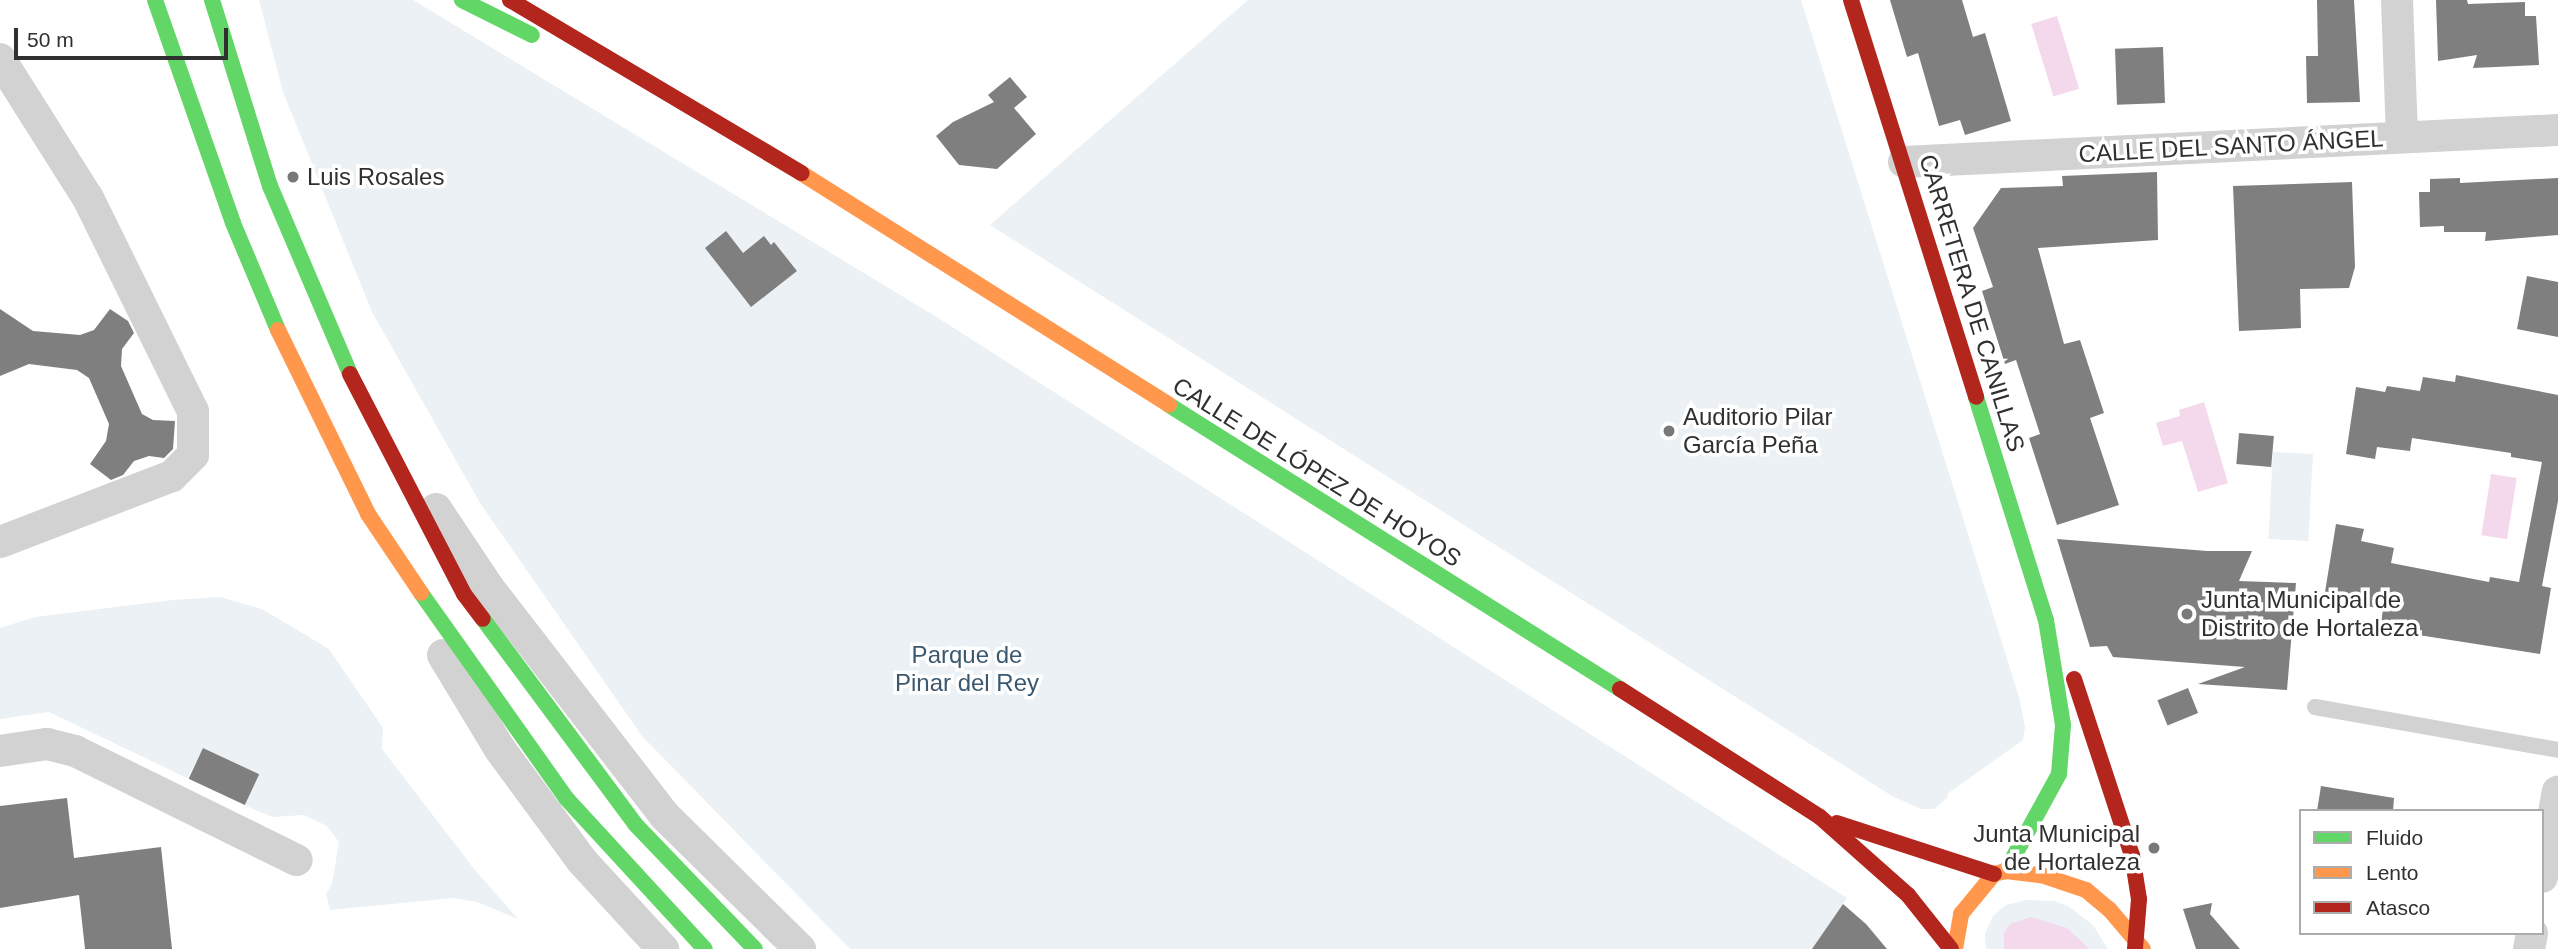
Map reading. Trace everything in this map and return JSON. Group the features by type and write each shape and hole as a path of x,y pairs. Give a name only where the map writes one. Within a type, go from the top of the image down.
{"street":[{"path":"155,0 233,223 276,326 429,631 499,748 582,861 663,949"},
{"path":"212,0 270,186 358,390 464,594 635,824 755,949"},
{"name":"CALLE DE LÓPEZ DE HOYOS","path":"462,0 790,166"},
{"name":"CALLE DE LÓPEZ DE HOYOS","path":"510,0 612,58 790,166 1820,817 1908,895 1953,949"},
{"name":"CARRETERA DE CANILLAS","path":"1851,0 2046,620 2063,725 2059,774 2000,873 1961,914 1953,949"},
{"path":"2396,0 2402,137"},
{"path":"0,60 89,198 193,411 193,455 172,475 0,542"},
{"name":"CALLE DEL SANTO ÁNGEL","path":"1904,162 2558,130"},
{"path":"358,390 488,587 665,816 800,949"},
{"path":"368,514 465,659 566,797 705,949"},
{"name":"CARRETERA DE CANILLAS","path":"2046,620 2073,677 2132,855 2139,899 2138,946"},
{"path":"0,751 47,744 75,751 297,860"},
{"path":"2544,866 2558,792"},
{"name":"CALLE DE LÓPEZ DE HOYOS","path":"1820,817 2000,873 2041,875 2085,890 2109,909 2138,946"}],"lane":[{"path":"2315,707 2558,750"}],"green space":[{"name":"Parque de Pinar del Rey","path":"259,0 413,0 935,316 1847,898 1812,949 850,949 642,736 480,503 372,312 283,92"},
{"path":"1248,0 1801,0 2019,697 2025,727 2023,740 1947,794 1948,797 1934,809 1921,809 1892,796 990,225"},
{"path":"2273,452 2313,454 2308,541 2268,539"},
{"path":"220,597 262,609 329,649 383,728 382,749 475,870 518,919 477,902 453,898 330,910 326,894 332,884 339,842 327,826 304,815 272,817 242,804 258,774 204,748 187,778 49,712 0,719 0,628 35,617 172,600"},
{"path":"2026,900 2054,901 2068,906 2093,925 2108,949 1986,949 1985,934 1993,916 2006,905"}],"shaded area":[{"path":"2057,16 2079,89 2053,97 2031,24"},
{"path":"2204,402 2228,483 2198,492 2182,441 2163,446 2156,423 2180,416 2179,410"},
{"path":"2491,474 2517,478 2507,539 2481,535"},
{"path":"2031,917 2067,928 2089,949 2004,949 2004,933 2010,924"}],"building":[{"path":"1890,0 1962,0 1973,37 1985,33 2011,121 1965,135 1960,120 1939,126 1918,53 1907,57"},
{"path":"2317,0 2354,0 2360,102 2307,103 2306,56 2318,56"},
{"path":"2436,0 2467,0 2468,4 2525,2 2525,16 2536,16 2539,65 2473,68 2477,55 2438,61"},
{"path":"2163,47 2165,103 2117,105 2115,49"},
{"path":"1010,77 1027,97 1014,108 1036,134 997,169 959,165 936,136 953,122 994,102 988,95"},
{"path":"2157,172 2158,240 2038,248 2064,344 2080,340 2104,413 2090,418 2119,505 2057,525 2029,438 2040,434 2016,360 2005,364 1982,291 1993,287 1973,228 2001,188 2063,186 2062,176"},
{"path":"2460,178 2460,183 2558,178 2558,235 2485,241 2486,232 2444,232 2444,226 2420,227 2419,192 2430,192 2430,179"},
{"path":"2352,182 2355,267 2349,288 2300,289 2301,328 2239,331 2233,186"},
{"path":"726,231 743,253 764,236 771,245 774,242 797,271 751,307 705,248"},
{"path":"2527,276 2558,282 2558,337 2517,329"},
{"path":"0,309 33,331 80,335 94,330 110,309 128,321 134,333 122,349 121,366 142,414 153,420 175,421 173,449 164,458 149,456 134,461 123,475 111,480 90,464 106,441 109,424 89,378 77,370 29,364 0,376"},
{"path":"2456,375 2558,395 2558,501 2542,586 2551,588 2540,654 2412,634 2413,628 2381,623 2383,609 2349,603 2351,597 2325,592 2336,524 2364,529 2361,541 2394,548 2391,563 2489,582 2490,577 2519,582 2542,462 2511,457 2511,453 2412,438 2410,451 2377,447 2375,459 2346,454 2356,387 2385,392 2387,386 2420,391 2423,377 2455,382"},
{"path":"2239,433 2274,436 2271,467 2236,464"},
{"name":"Junta Municipal de Distrito de Hortaleza","path":"2057,539 2207,551 2252,551 2239,581 2296,583 2287,690 2198,684 2245,667 2113,657 2107,646 2090,647"},
{"path":"2188,688 2198,713 2168,725 2157,700"},
{"path":"203,748 259,774 245,805 189,779"},
{"path":"2321,786 2394,798 2393,809 2317,809"},
{"path":"67,798 74,858 161,847 172,949 85,949 79,895 0,908 0,806"},
{"path":"2212,903 2210,914 2240,949 2196,949 2183,909"},
{"path":"1843,904 1866,924 1887,949 1812,949"}],"traffic: fast":[{"path":"155,0 233,223 278,330"},
{"path":"212,0 270,186 350,374"},
{"path":"462,0 532,35"},
{"path":"1976,397 2046,620 2063,725 2059,774 2006,871"},
{"path":"1169,405 1620,689"},
{"path":"421,593 566,798 705,949"},
{"path":"483,619 635,824 755,949"}],"traffic: slow":[{"path":"801,173 1169,405"},
{"path":"278,330 368,514 421,593"},
{"path":"1955,949 1961,914 1994,874 2006,871 2041,875 2086,890 2109,909 2143,949"}],"traffic: jam":[{"path":"510,0 801,173"},
{"path":"1851,0 1976,397"},
{"path":"350,374 464,594 483,619"},
{"path":"2074,679 2132,855 2139,899 2135,949"},
{"path":"1620,689 1820,817 1908,895 1951,949"},
{"path":"1837,823 1994,874"}],"place":[{"name":"Luis Rosales","path":"293,177"},
{"name":"Auditorio Pilar García Peña","path":"1669,431"},
{"name":"Junta Municipal de Distrito de Hortaleza","path":"2187,614"},
{"name":"Junta Municipal de Hortaleza","path":"2154,848"}]}
